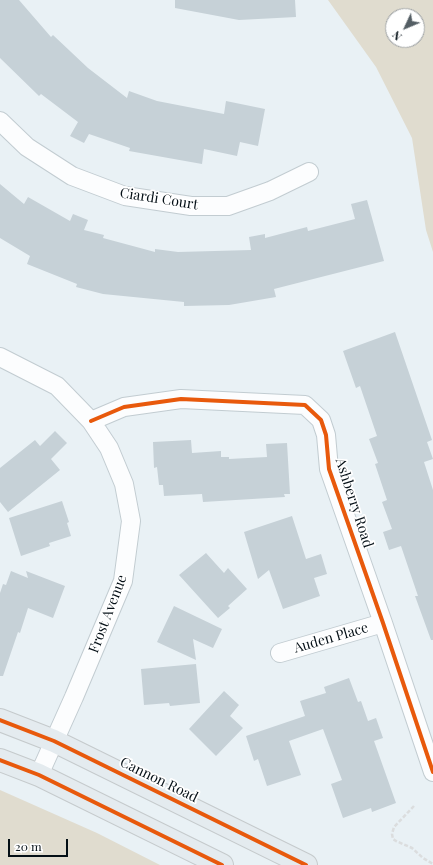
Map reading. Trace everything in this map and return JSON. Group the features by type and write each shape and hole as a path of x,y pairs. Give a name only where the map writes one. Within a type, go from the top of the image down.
{"main road":[{"name":"Cannon Road","path":"0,720 54,741 306,865"},
{"path":"0,760 39,775 222,865"}],"street":[{"name":"Ciardi Court","path":"0,122 27,147 72,176 125,196 191,206 228,206 270,191 309,172"},
{"name":"Frost Avenue","path":"0,358 56,386 91,421 109,448 124,484 131,521 123,581 39,775"},
{"name":"Ashberry Road","path":"91,421 124,407 181,399 305,405 321,420 326,435 329,469 433,772"},
{"name":"Auden Place","path":"280,653 383,623"}],"path":[{"path":"414,806 394,827 392,834 393,839 396,842 412,848 423,858 433,864"}],"shaded area":[{"path":"328,0 433,0 433,252 426,230 412,138 376,67"},
{"path":"0,790 97,833 160,865 0,865"}],"building":[{"path":"0,0 19,0 51,37 53,35 88,68 127,98 129,91 157,101 224,114 226,101 265,109 258,146 240,142 237,156 204,149 202,164 129,151 130,148 89,134 84,143 70,136 78,122 41,94 39,96 0,58"},
{"path":"175,0 295,0 296,17 239,20 175,8"},
{"path":"0,184 24,204 28,197 70,221 73,214 88,220 84,230 104,235 103,238 155,252 155,249 178,252 251,250 249,237 265,234 265,238 307,227 308,231 355,219 351,204 367,200 384,261 274,289 276,297 229,305 184,306 184,302 103,294 76,287 77,284 27,264 30,256 0,238"},
{"path":"395,332 432,440 427,442 433,459 424,462 433,490 433,640 431,640 415,596 418,596 401,546 389,550 383,532 392,529 382,502 387,500 375,464 378,463 369,439 377,436 360,386 356,388 343,351"},
{"path":"55,431 67,443 51,459 60,470 8,512 0,502 0,468 35,440 40,446"},
{"path":"191,440 192,453 221,451 221,457 229,457 229,459 267,457 266,444 287,443 290,494 284,494 285,497 203,502 202,494 164,496 163,485 159,485 157,467 154,468 153,442"},
{"path":"62,501 69,522 67,523 71,536 49,543 50,546 21,556 9,518"},
{"path":"292,516 306,559 321,554 327,574 314,578 320,596 283,609 269,570 258,579 244,532"},
{"path":"206,553 224,573 228,568 247,589 228,606 230,608 218,618 179,575"},
{"path":"11,571 28,578 26,571 65,586 53,618 28,608 3,676 0,676 0,593 3,584 6,585"},
{"path":"174,606 222,629 213,648 193,639 196,660 157,642"},
{"path":"196,664 200,703 170,706 169,703 144,705 141,669"},
{"path":"349,678 358,702 361,701 368,721 376,718 383,738 374,741 396,803 372,812 371,808 343,818 331,784 342,780 323,729 289,741 301,775 267,786 258,759 254,761 246,736 305,716 300,701 326,693 324,687"},
{"path":"224,691 239,705 230,716 243,728 216,756 189,729"}],"cycle path":[{"path":"91,421 124,407 181,399 305,405 321,420 326,435 329,469 433,772"},
{"path":"0,720 54,741 306,865"},
{"path":"0,760 39,775 222,865"}]}
